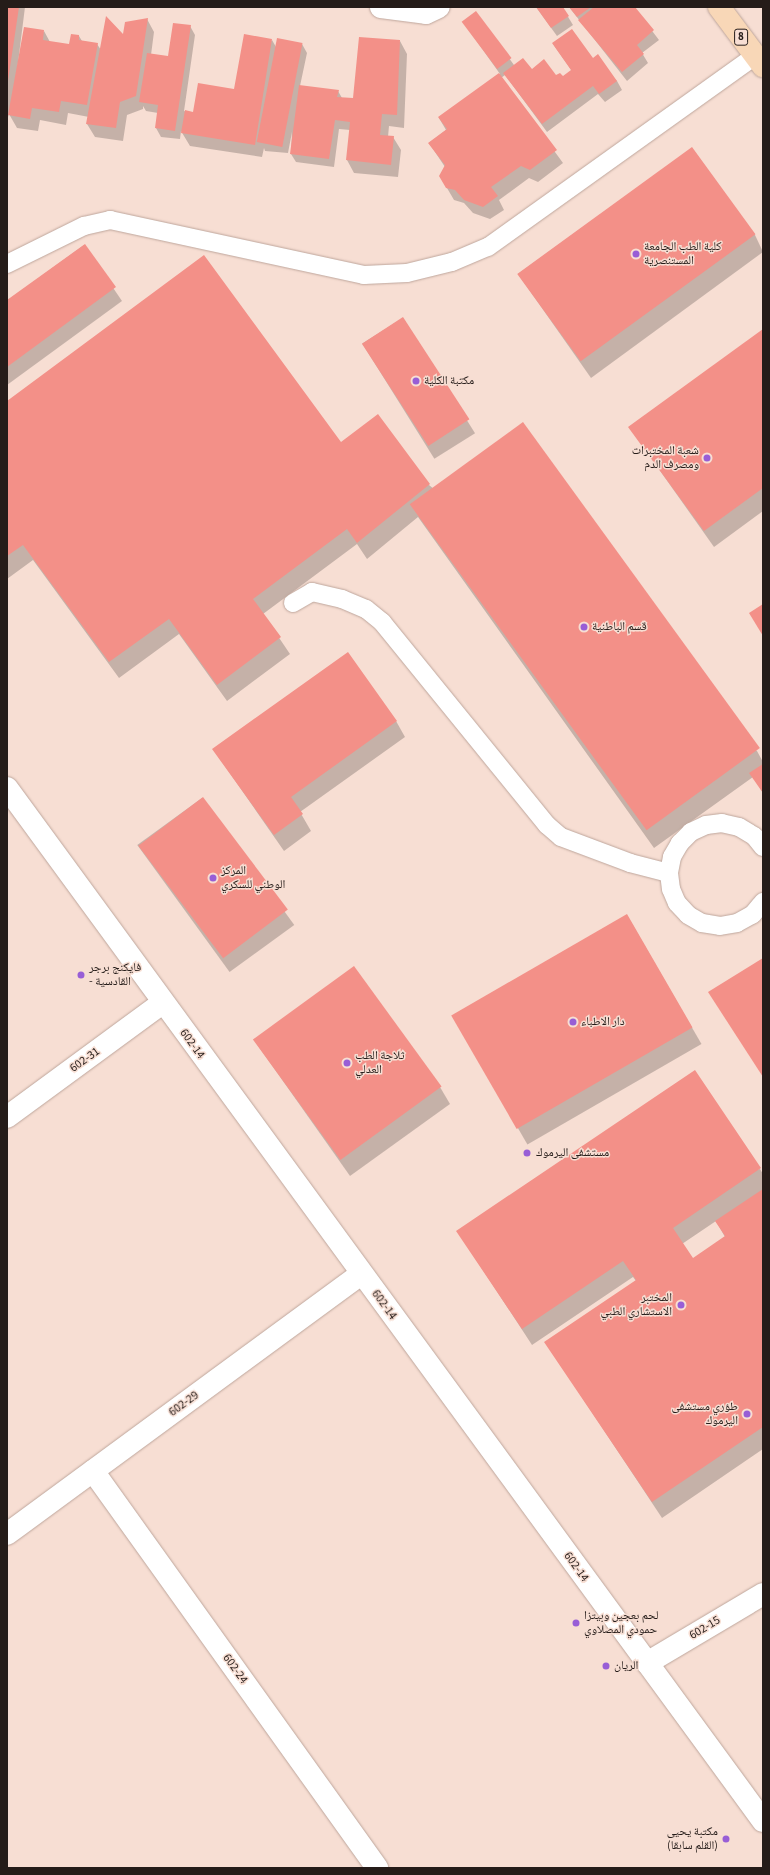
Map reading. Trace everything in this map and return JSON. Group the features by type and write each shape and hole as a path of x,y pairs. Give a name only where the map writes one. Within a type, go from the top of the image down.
{"main road":[{"name":"8","path":"719,7 759,61"}],"street":[{"path":"381,7 426,13 439,7"},
{"name":"602-14","path":"7,788 162,1003 763,1821"},
{"name":"602-31","path":"7,1117 162,1003"},
{"name":"602-29","path":"7,1534 361,1274"},
{"name":"602-24","path":"93,1470 377,1868"},
{"name":"602-15","path":"647,1663 763,1594"}],"lane":[{"path":"7,264 84,226 110,220 364,275 407,273 452,262 488,247 759,61"},
{"path":"293,603 312,592 342,599 366,609 382,622 547,825 561,837 630,863 669,873"},
{"path":"763,847 754,836 739,827 722,823 706,825 691,832 680,843 672,857 669,873 671,889 677,903 688,915 702,923 720,926 737,923 753,914 763,902"}],"building":[{"path":"7,7 19,7 8,81 7,81"},
{"path":"536,7 563,7 569,16 551,28"},
{"path":"569,7 591,7 577,17"},
{"path":"594,7 635,7 654,30 637,45 644,54 622,72 578,20"},
{"path":"476,11 512,58 497,69 462,22"},
{"path":"106,16 123,34 125,22 148,18 136,96 120,102 116,128 86,124"},
{"path":"173,23 191,25 175,131 155,128 158,105 139,102 147,53 168,56"},
{"path":"24,27 44,30 43,40 69,44 71,34 79,35 79,40 98,43 87,105 61,101 59,112 32,108 30,119 8,115"},
{"path":"572,29 593,58 598,54 617,81 599,94 593,86 542,124 503,73 523,58 532,69 544,59 556,75 560,73 563,76 571,70 552,43"},
{"path":"244,34 272,39 255,145 181,133 185,110 193,112 198,83 234,89"},
{"path":"359,37 400,40 397,115 382,114 380,135 394,136 391,165 346,160 350,122 335,120 329,159 290,154 299,85 339,90 337,97 353,98"},
{"path":"277,38 303,43 282,147 257,142"},
{"path":"499,73 557,150 530,170 521,166 491,187 498,196 483,207 464,200 455,190 446,188 439,176 445,165 428,143 447,129 438,117"},
{"name":"كلية الطب الجامعة المستنصرية","path":"692,147 755,234 581,361 517,274"},
{"path":"85,244 116,287 7,367 7,300"},
{"path":"204,255 341,442 378,414 430,484 357,543 347,529 253,599 281,637 217,685 169,619 109,662 23,545 7,556 7,401"},
{"name":"مكتبة الكلية","path":"403,317 469,419 428,446 362,344"},
{"name":"شعبة المختبرات ومصرف الدم","path":"763,329 763,488 704,531 628,427"},
{"name":"قسم الباطنية","path":"523,422 760,748 647,830 410,504"},
{"path":"763,604 763,636 749,613"},
{"path":"348,652 397,721 291,797 303,814 274,835 212,749"},
{"path":"763,764 763,793 749,773"},
{"name":"المركز الوطني للسكري","path":"203,797 288,910 223,958 138,846"},
{"name":"دار الاطباء","path":"627,914 692,1027 517,1129 451,1016"},
{"path":"763,958 763,1077 708,992"},
{"name":"ثلاجة الطب العدلي","path":"354,966 442,1087 340,1160 253,1039"},
{"name":"المختبر الاستشاري الطبي","path":"695,1070 761,1168 673,1228 693,1258 725,1236 715,1221 763,1189 763,1427 652,1502 544,1342 636,1280 623,1261 522,1329 456,1231"}],"place":[{"name":"كلية الطب الجامعة المستنصرية","path":"636,254"},
{"name":"مكتبة الكلية","path":"416,381"},
{"name":"شعبة المختبرات ومصرف الدم","path":"707,458"},
{"name":"قسم الباطنية","path":"584,627"},
{"name":"المركز الوطني للسكري","path":"213,878"},
{"name":"فايكنج برجر - القادسية","path":"81,975"},
{"name":"دار الاطباء","path":"573,1022"},
{"name":"ثلاجة الطب العدلي","path":"347,1063"},
{"name":"مستشفى اليرموك","path":"527,1153"},
{"name":"المختبر الاستشاري الطبي","path":"681,1305"},
{"name":"طؤري مستشفى اليرموك","path":"747,1414"},
{"name":"لحم بعجين وبيتزا حمودي المصلاوي","path":"576,1623"},
{"name":"الريان","path":"606,1666"},
{"name":"مكتبة يحيى (القلم سابقا)","path":"726,1839"}]}
